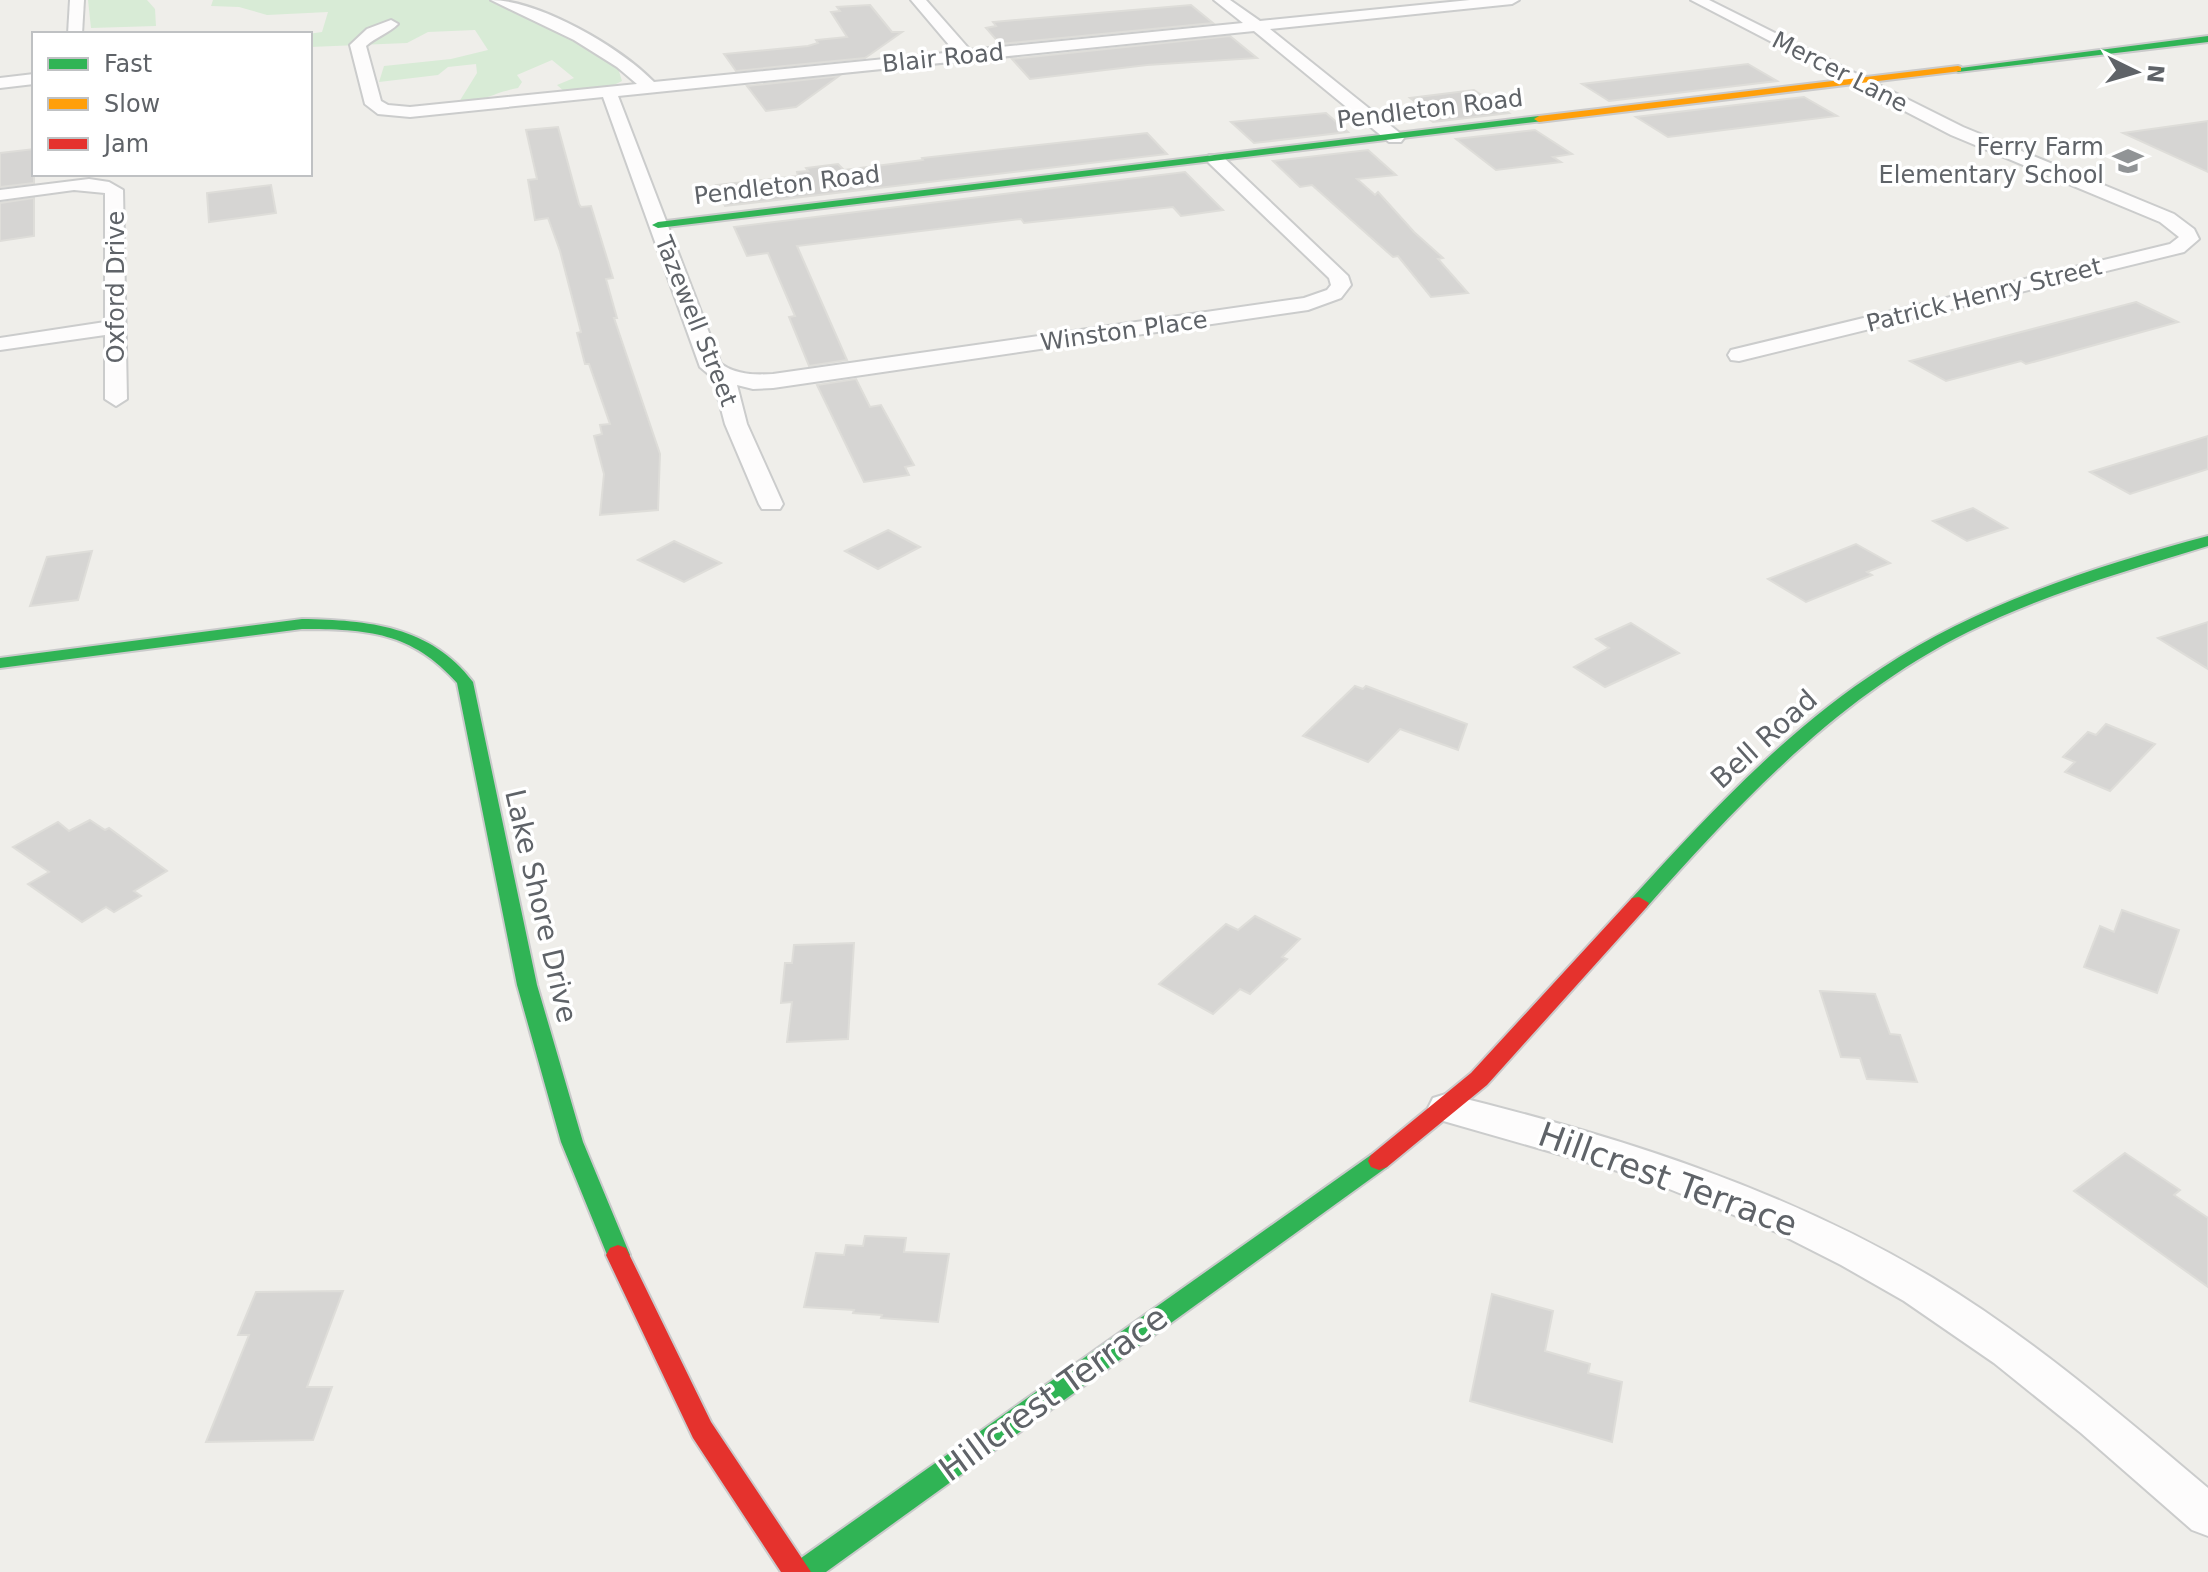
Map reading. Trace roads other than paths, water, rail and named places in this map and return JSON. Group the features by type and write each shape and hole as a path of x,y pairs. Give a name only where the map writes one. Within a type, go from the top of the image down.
{"street":[{"path":"75,32 77,0"},
{"path":"498,0 562,27 635,72 650,88"},
{"path":"918,0 966,55"},
{"path":"1221,0 1395,138"},
{"name":"Blair Road","path":"391,24 372,32 358,45 375,106 384,110 410,112 1512,0"},
{"name":"Mercer Lane","path":"1698,0 2026,162 2161,216"},
{"name":"Pendleton Road","path":"658,225 2208,39"},
{"path":"0,83 32,79"},
{"name":"Tazewell Street","path":"609,92 711,367 723,375 736,424 771,504"},
{"name":"Winston Place","path":"723,375 753,382 773,381 1308,304 1334,294 1341,285 1338,276 1215,159"},
{"name":"Oxford Drive","path":"0,195 95,185 114,190 116,399"},
{"name":"Patrick Henry Street","path":"1739,355 2183,245 2189,239 2187,233 2161,216"},
{"path":"0,344 115,327"},
{"name":"Bell Road","path":"1446,1108 1501,1056 1739,797 1813,729 1893,668 1936,642 1994,614 2208,541"},
{"name":"Lake Shore Drive","path":"0,663 302,624 340,623 407,635 434,647 453,662 465,682 527,985 572,1142 634,1293 702,1430 797,1572"},
{"name":"Hillcrest Terrace","path":"804,1572 1281,1229 1367,1171 1446,1108 1540,1129 1635,1159 1800,1226 1888,1272 1977,1327 2048,1379 2208,1516"}],"place":[{"name":"Ferry Farm Elementary School","path":"2128,161"}]}
